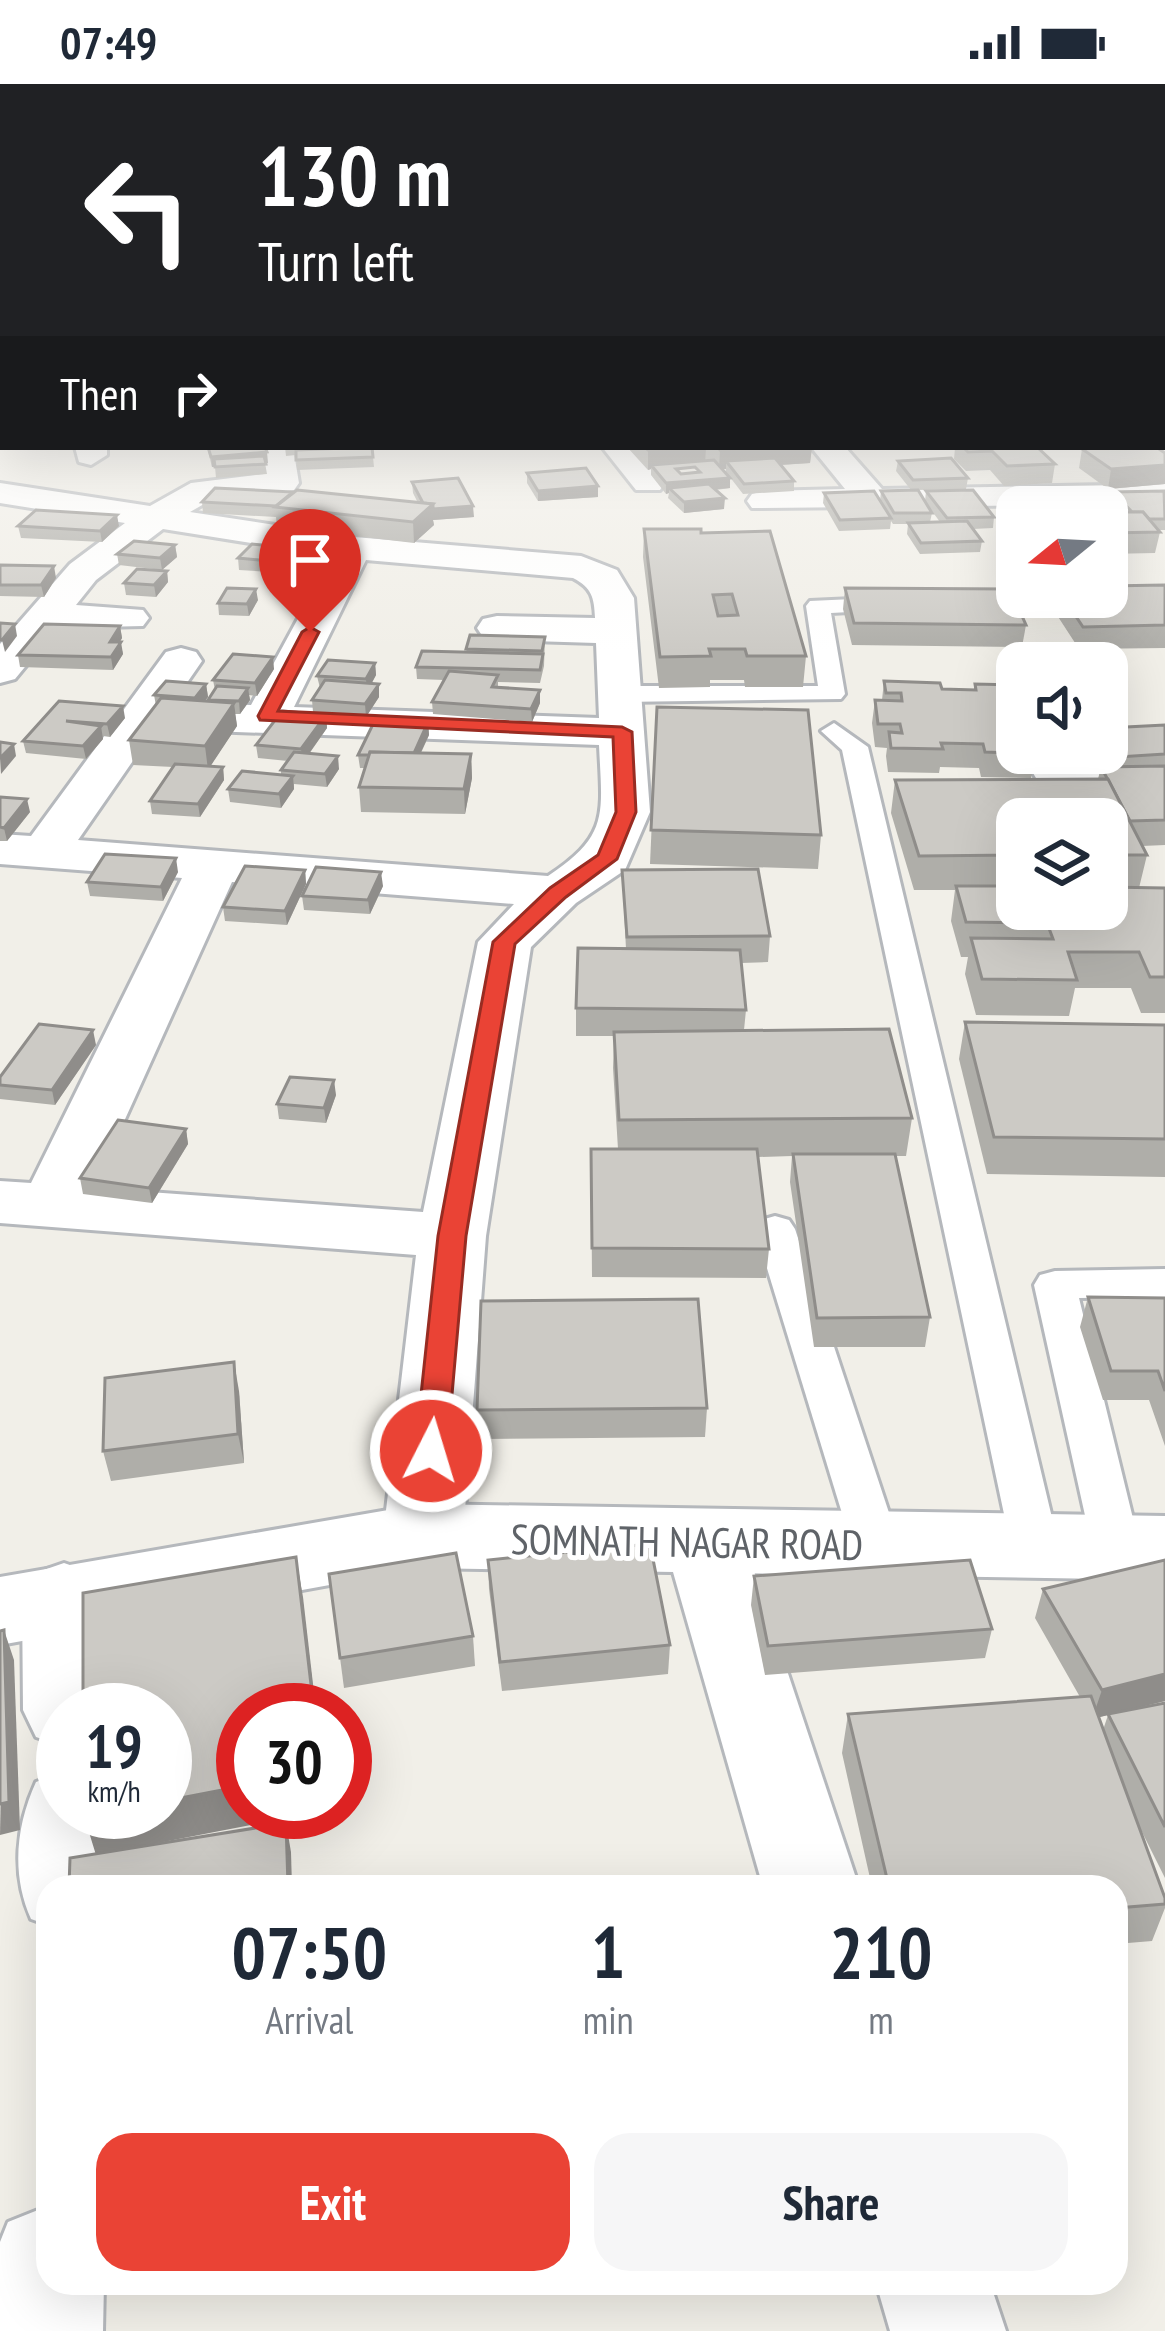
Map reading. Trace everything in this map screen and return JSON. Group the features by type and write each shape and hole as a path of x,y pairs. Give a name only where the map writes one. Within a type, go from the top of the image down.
{"street":[{"path":"0,670 83,572 158,516 203,490 282,483 277,450"},
{"path":"621,450 648,482"},
{"path":"830,450 872,499"},
{"path":"1059,459 1095,486"},
{"path":"1128,495 1165,494"},
{"path":"764,501 996,497"},
{"path":"7,500 158,516 354,548 581,567 603,578 625,609 621,713 626,812 607,859 558,892 505,942 452,1236 423,1536"},
{"path":"267,716 354,548"},
{"path":"497,628 625,609"},
{"path":"46,616 129,618"},
{"path":"23,851 145,715 181,661"},
{"path":"145,715 621,713"},
{"path":"1092,774 1165,776"},
{"path":"23,851 558,892"},
{"path":"215,863 25,1205 452,1236"},
{"name":"SOMNATH NAGAR ROAD","path":"32,1604 423,1536 705,1544 1140,1547"},
{"path":"705,1544 807,1875"},
{"path":"32,1604 58,1683"},
{"path":"66,1875 68,1839"},
{"path":"45,2331 47,2295"},
{"path":"936,2295 947,2331"}],"lane":[{"path":"621,713 832,694 818,606 914,604"},
{"path":"834,730 856,747 1035,1547"},
{"path":"775,1229 876,1546"},
{"path":"1140,1547 1055,1286 1165,1283"}],"building":[{"path":"209,450 267,452 211,457"},
{"path":"296,450 372,450 373,457 296,460"},
{"path":"966,450 1040,450 1055,464 1007,466 992,451"},
{"path":"1083,450 1165,453 1165,465 1111,469"},
{"path":"264,456 266,464 215,467 214,459"},
{"path":"775,458 794,481 744,484 726,461"},
{"path":"951,458 968,478 913,480 898,461"},
{"path":"714,460 730,478 666,483 651,465","holes":["695,467 700,472 681,474 676,469"]},
{"path":"586,468 598,486 538,491 527,473"},
{"path":"458,478 473,506 433,509 433,504 423,503 412,482"},
{"path":"709,484 725,498 684,502 669,488"},
{"path":"215,488 293,492 276,506 202,502"},
{"path":"297,490 433,504 413,522 275,507"},
{"path":"918,490 932,513 894,513 881,491"},
{"path":"973,490 994,517 947,518 926,491"},
{"path":"874,491 891,518 840,520 824,493"},
{"path":"1164,491 1165,519 1132,512 1128,492"},
{"path":"36,510 117,515 100,531 18,526"},
{"path":"1128,512 1143,512 1160,532 1128,533"},
{"path":"967,521 982,541 921,543 908,523"},
{"path":"644,529 770,531 806,656 747,656 745,649 709,649 711,656 660,657","holes":["732,594 738,615 718,616 713,595"]},
{"path":"134,541 175,545 160,558 117,554"},
{"path":"252,544 283,547 269,561 238,558"},
{"path":"0,565 54,566 41,585 0,585"},
{"path":"137,569 167,571 154,585 124,583"},
{"path":"1165,585 1165,625 1083,627 1077,618 1128,618 1128,586"},
{"path":"227,588 256,589 247,604 218,603"},
{"path":"845,588 996,589 996,618 1023,618 1026,625 854,623"},
{"path":"0,623 15,624 2,640 0,640"},
{"path":"44,624 120,626 110,642 121,642 111,657 18,655"},
{"path":"470,635 545,637 542,651 466,649"},
{"path":"422,651 543,654 540,670 416,667"},
{"path":"233,654 273,657 255,683 213,680"},
{"path":"328,660 375,663 366,679 317,676"},
{"path":"449,671 498,675 492,687 540,690 531,709 432,702"},
{"path":"325,680 379,684 365,704 312,700"},
{"path":"166,681 206,684 195,698 154,695"},
{"path":"884,681 940,683 942,689 976,690 975,684 996,684 996,752 985,752 983,744 891,748 889,732 902,733 900,724 878,724 875,700 902,701 901,693 886,693"},
{"path":"217,686 248,688 239,701 208,700"},
{"path":"161,698 234,703 205,746 129,740"},
{"path":"59,701 123,706 107,724 66,721 101,726 83,746 23,741"},
{"path":"657,707 808,710 821,835 651,830"},
{"path":"282,711 326,715 301,749 256,745"},
{"path":"376,718 428,722 414,753 358,755"},
{"path":"1165,725 1165,754 1128,756 1128,727"},
{"path":"0,742 14,744 0,758"},
{"path":"294,752 338,756 325,774 281,770"},
{"path":"370,752 471,754 464,789 359,787"},
{"path":"175,764 223,767 198,804 150,801"},
{"path":"1165,766 1165,820 1130,821 1128,798 1118,798 1105,774 1128,774 1128,767"},
{"path":"242,771 293,776 279,794 228,789"},
{"path":"1108,779 1118,798 996,798 996,855 919,856 895,780"},
{"path":"0,797 27,799 4,828 0,827"},
{"path":"1128,818 1147,855 1128,855"},
{"path":"105,854 176,858 161,887 87,882"},
{"path":"245,866 305,870 285,911 223,907"},
{"path":"316,867 381,872 368,900 302,896"},
{"path":"758,869 770,936 627,937 622,870"},
{"path":"956,886 996,886 996,922 966,922"},
{"path":"1128,887 1165,888 1165,977 1150,977 1139,952 1068,952 1077,980 982,979 971,938 1053,939 1050,930 1128,930"},
{"path":"578,948 740,950 746,1010 576,1008"},
{"path":"965,1022 1165,1025 1165,1139 994,1137"},
{"path":"39,1024 93,1030 52,1090 0,1085 0,1077"},
{"path":"889,1029 912,1118 619,1120 614,1032"},
{"path":"290,1077 334,1080 324,1108 277,1104"},
{"path":"118,1120 186,1129 149,1188 80,1178"},
{"path":"591,1149 757,1149 769,1249 592,1248"},
{"path":"793,1154 895,1154 930,1317 817,1318"},
{"path":"1088,1297 1165,1298 1165,1391 1158,1371 1111,1371"},
{"path":"698,1299 707,1408 477,1410 481,1301"},
{"path":"234,1362 238,1434 103,1451 105,1378"},
{"path":"650,1544 670,1645 500,1662 488,1560"},
{"path":"456,1553 473,1636 340,1658 329,1574"},
{"path":"296,1557 311,1683 216,1683 216,1791 192,1796 192,1683 83,1683 83,1593"},
{"path":"970,1560 992,1629 768,1646 754,1576"},
{"path":"1165,1560 1165,1674 1102,1690 1043,1589"},
{"path":"4,1630 9,1802 0,1804 0,1631"},
{"path":"1091,1696 1165,1904 1128,1907 1128,1875 886,1875 848,1714"},
{"path":"1165,1703 1165,1827 1108,1714"},
{"path":"216,1834 216,1839 287,1839 288,1875 69,1875 70,1858"}],"route":[{"path":"310,632 267,716 622,732 626,812 607,859 558,892 505,942 452,1236 431,1451"}]}
